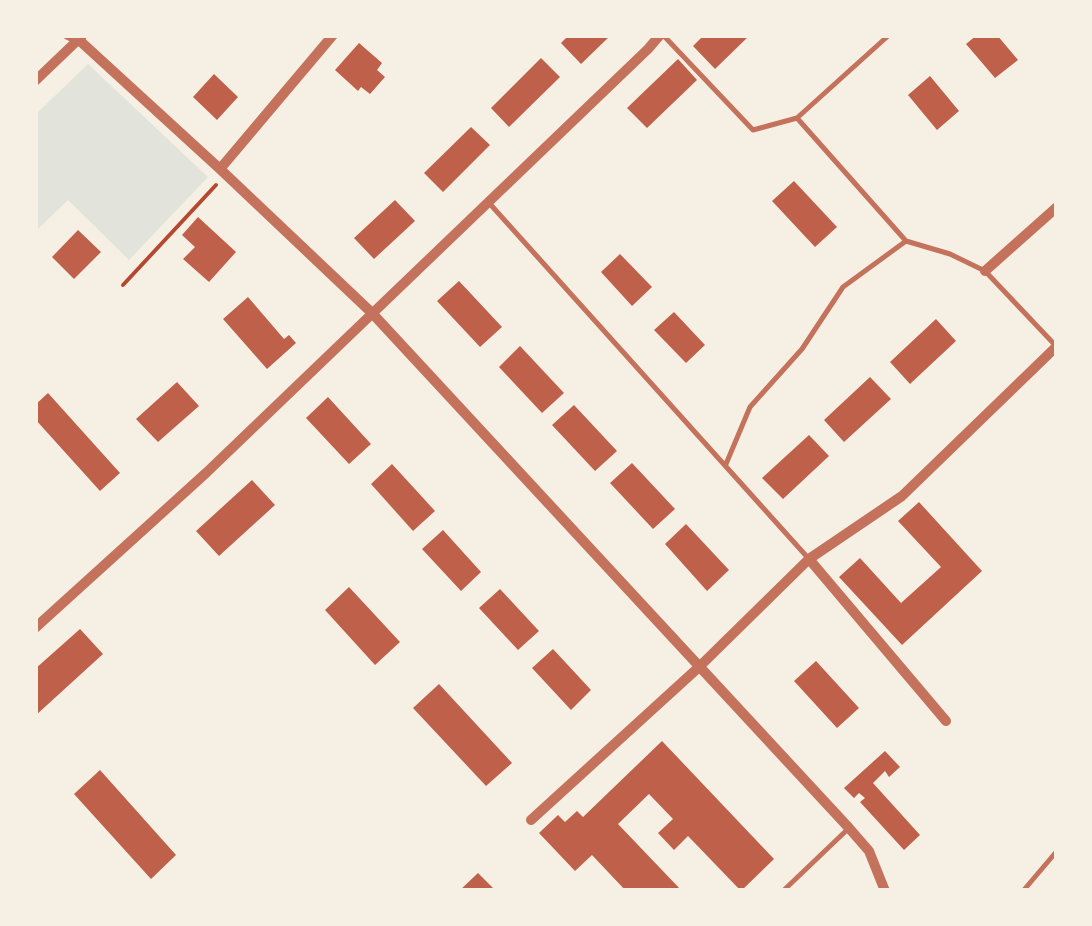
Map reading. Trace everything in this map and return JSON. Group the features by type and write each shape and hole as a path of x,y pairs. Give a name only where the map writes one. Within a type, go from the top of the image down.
{"street":[{"path":"223,171 332,35"},
{"path":"35,628 206,473 661,35"},
{"path":"35,81 77,37 223,171 372,314 849,828 869,851 886,891"},
{"path":"985,271 1057,207"},
{"path":"532,820 810,559 902,496 1057,346"},
{"path":"810,559 946,721"}],"lane":[{"path":"661,35 753,130 796,118 889,35"},
{"path":"796,118 906,241 950,254 985,271 1057,346"},
{"path":"488,202 810,559"},
{"path":"726,464 750,407 802,350 843,287 906,241"},
{"path":"784,891 849,828"},
{"path":"1024,891 1057,851"}],"path":[{"path":"122,285 223,171"}],"shaded area":[{"path":"88,64 208,177 129,260 68,200 35,232 35,115"}],"building":[{"path":"569,35 611,35 581,64 561,43"},
{"path":"704,35 750,35 715,69 693,46"},
{"path":"977,35 997,35 1018,60 995,78 966,44"},
{"path":"359,43 382,63 377,70 385,77 370,94 361,87 358,91 335,70"},
{"path":"541,58 560,77 509,127 491,108"},
{"path":"678,59 697,80 647,128 627,108"},
{"path":"214,74 238,97 217,120 193,97"},
{"path":"930,76 959,111 937,130 908,95"},
{"path":"471,127 490,145 443,192 424,173"},
{"path":"794,181 837,227 815,247 772,201"},
{"path":"395,200 415,221 374,259 354,238"},
{"path":"198,217 236,252 209,282 183,259 195,247 182,235"},
{"path":"78,230 101,252 74,279 52,257"},
{"path":"620,254 652,287 632,306 601,272"},
{"path":"459,281 502,327 480,347 437,301"},
{"path":"248,297 284,339 289,335 296,343 267,369 223,319"},
{"path":"674,312 705,345 686,363 654,330"},
{"path":"936,319 956,341 910,384 890,362"},
{"path":"520,346 564,393 542,413 499,367"},
{"path":"870,377 891,399 844,442 824,420"},
{"path":"177,382 199,406 158,442 136,419"},
{"path":"48,393 120,473 100,491 35,419 35,405"},
{"path":"328,397 371,444 349,464 306,418"},
{"path":"574,405 617,451 595,471 552,425"},
{"path":"809,435 829,456 783,499 762,478"},
{"path":"632,463 675,509 653,529 610,483"},
{"path":"392,464 435,511 413,531 371,484"},
{"path":"252,480 275,505 219,556 196,531"},
{"path":"919,502 982,571 902,645 839,577 860,558 901,603 941,567 898,521"},
{"path":"686,524 729,570 707,591 665,544"},
{"path":"443,530 481,572 461,591 422,549"},
{"path":"349,587 400,642 375,665 325,610"},
{"path":"500,589 539,631 518,650 479,608"},
{"path":"80,629 103,654 35,716 35,669"},
{"path":"553,649 591,690 571,710 532,668"},
{"path":"816,661 859,708 837,728 794,681"},
{"path":"439,684 512,763 486,786 413,708"},
{"path":"662,741 774,859 741,891 688,836 674,850 658,833 673,819 649,794 618,824 682,891 626,891 592,855 575,871 539,833 558,815 565,822 577,811 583,817"},
{"path":"885,751 900,767 889,777 885,771 873,783 920,835 904,850 860,802 865,798 859,793 854,798 844,788"},
{"path":"100,770 176,855 151,879 74,794"},
{"path":"478,873 496,891 459,891"}]}
